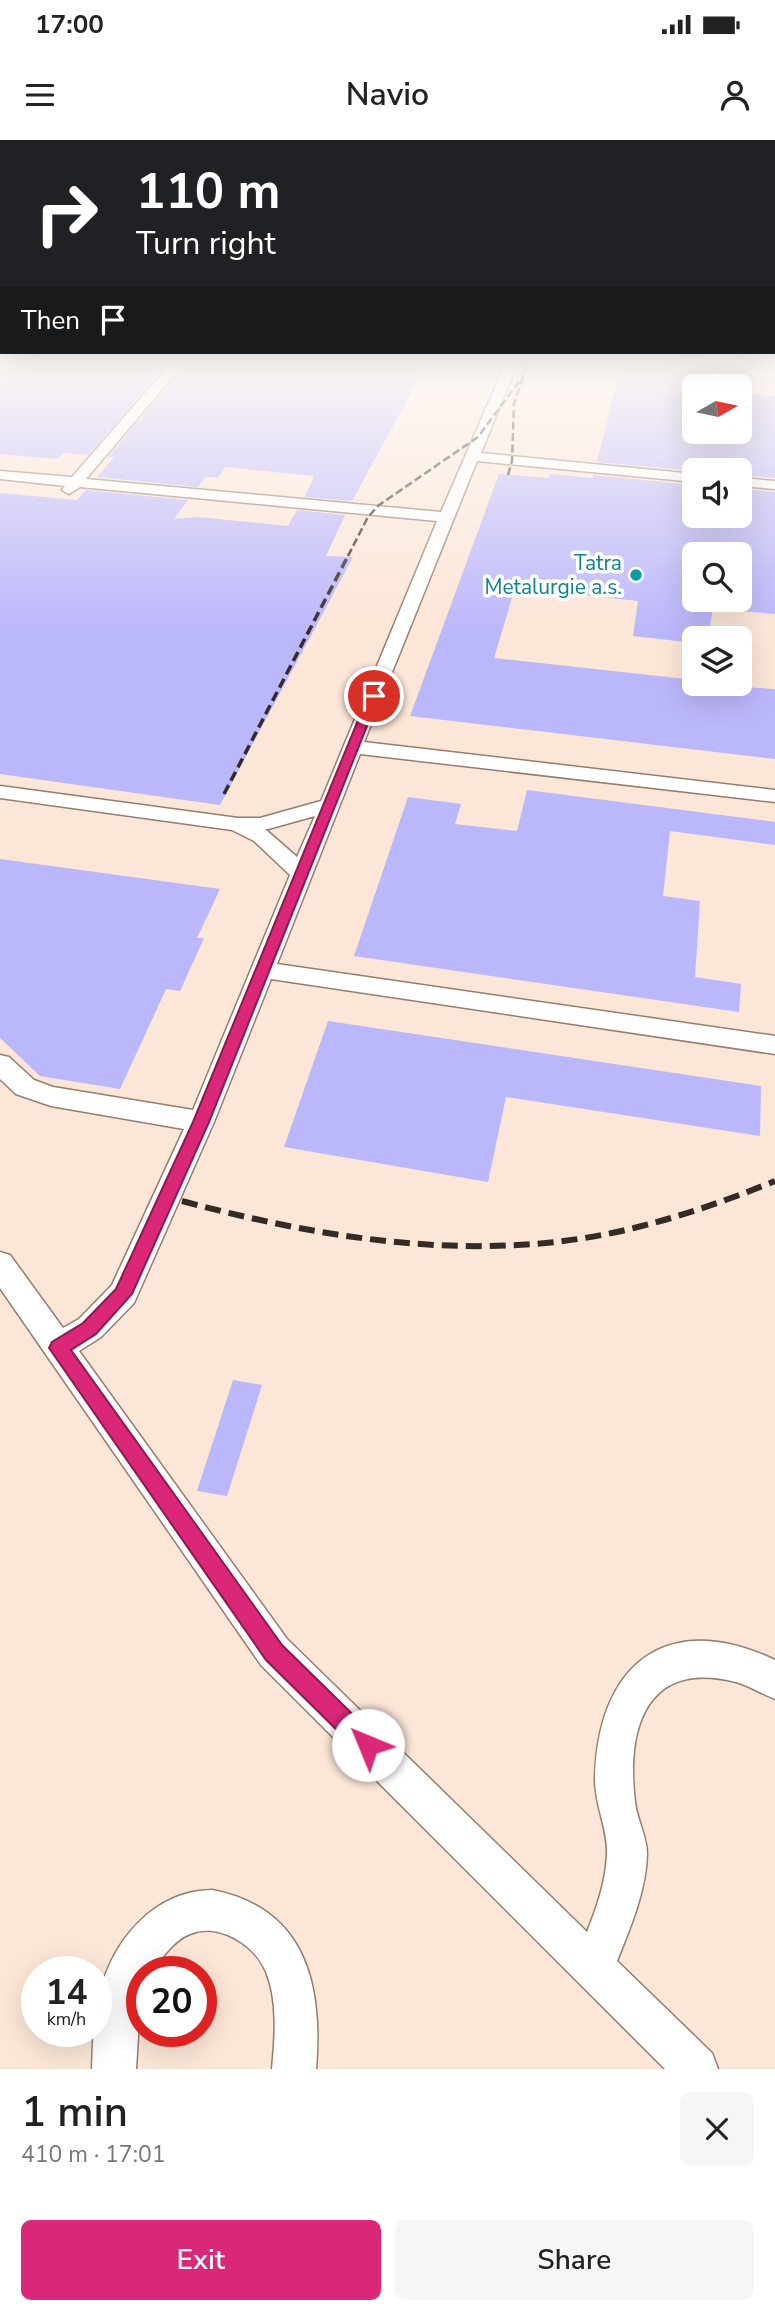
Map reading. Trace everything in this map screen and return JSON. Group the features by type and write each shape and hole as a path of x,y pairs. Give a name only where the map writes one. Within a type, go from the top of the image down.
{"lane":[{"path":"63,497 102,452"},
{"path":"59,1348 90,1328 123,1294 201,1122 474,452"},
{"path":"472,456 682,477"},
{"path":"0,475 446,517"},
{"path":"752,483 775,485"},
{"path":"353,747 775,796"},
{"path":"0,792 237,824 261,824 330,805"},
{"path":"237,824 262,836 302,874"},
{"path":"263,971 775,1045"},
{"path":"0,1064 25,1087 51,1096 201,1122"},
{"path":"0,1264 274,1653 696,2069"},
{"path":"593,1968 620,1903 627,1850 615,1800 618,1736 627,1708 639,1684 658,1669 680,1660 710,1658 743,1666 775,1681"},
{"path":"114,2069 118,2007 129,1970 148,1943 181,1916 208,1911 240,1918 266,1935 284,1961 293,1994 298,2037 294,2069"}],"shaded area":[{"path":"0,452 775,452 775,2069 0,2069"}],"building":[{"path":"91,452 88,455 64,453 57,459 0,454"},
{"path":"112,452 379,452 352,501 305,497 314,476 225,467 218,478 205,477 198,487 97,477 114,457 108,457"},
{"path":"599,452 775,452 775,478 752,476 752,458 682,458 682,470 597,462"},
{"path":"499,474 549,478 550,474 593,478 593,475 682,484 682,528 752,528 752,490 775,492 775,614 752,612 752,542 682,542 682,612 712,612 710,626 682,626 682,642 633,636 638,601 515,588 494,658 682,679 682,696 752,696 752,688 775,689 775,759 410,716"},
{"path":"86,490 188,500 174,519 198,517 288,526 297,510 345,515 326,556 353,557 220,805 0,774 0,493 77,500"},
{"path":"527,790 775,822 775,845 670,831 663,896 700,901 695,977 741,984 739,1012 354,956 408,797 461,804 455,824 517,831"},
{"path":"0,859 220,889 197,938 204,938 180,991 166,989 120,1089 40,1076 0,1038"},
{"path":"328,1021 761,1086 760,1136 506,1097 488,1182 284,1147"},
{"path":"233,1380 262,1385 227,1496 197,1491"}],"railway":[{"path":"348,556 368,517 379,505 456,452"},
{"path":"508,475 512,452"},
{"path":"224,794 349,554"},
{"path":"182,1201 293,1227 350,1236 407,1243 521,1245 578,1239 634,1228 705,1207 775,1181"}],"place":[{"name":"Tatra Metalurgie a.s.","path":"636,575"}],"route":[{"path":"368,1745 274,1653 59,1348 90,1328 123,1294 201,1122 374,696"}]}
